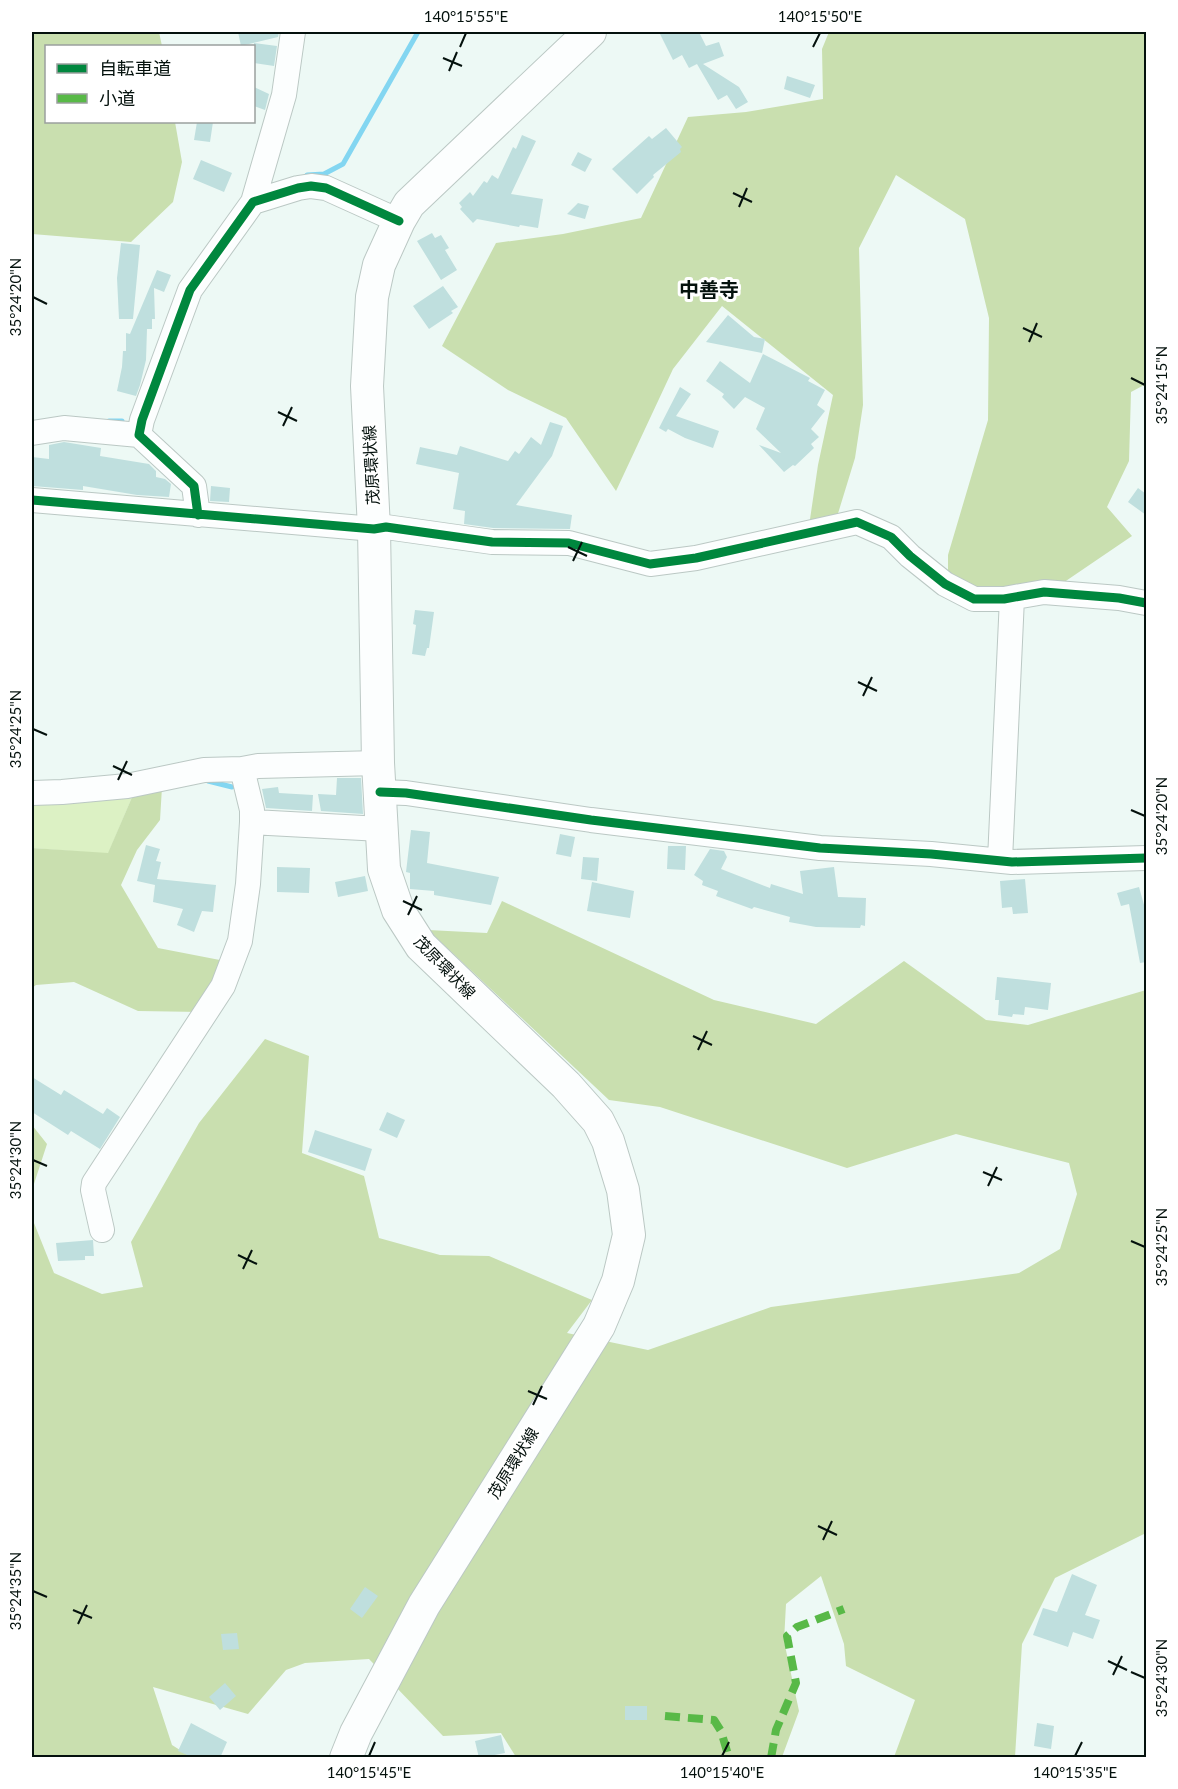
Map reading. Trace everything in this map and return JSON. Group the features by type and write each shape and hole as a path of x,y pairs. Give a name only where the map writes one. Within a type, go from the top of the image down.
{"main road":[{"name":"茂原環状線","path":"346,1758 360,1724 424,1605 599,1326 618,1281 629,1235 623,1190 608,1141 598,1121 566,1085 421,946 398,910 384,868 379,777 374,529 367,386 372,297 379,265 409,204 590,32"}],"street":[{"path":"139,435 142,420 190,290 253,202 284,95 294,32"},
{"path":"253,202 311,186 326,188 399,221"},
{"path":"32,433 64,428 139,435 194,486 198,515"},
{"path":"32,500 374,529 386,527 492,542 569,543 650,564 696,558 857,522 891,537 910,556 945,584 975,599 1012,598 1044,592 1109,597 1146,603"},
{"path":"1000,860 1012,598"},
{"path":"32,793 127,786 204,770 242,769 258,766 379,777 406,793 591,820 820,848 931,854 1012,862 1146,858"},
{"path":"102,1230 93,1190 94,1183 223,986 240,941 248,884 252,822 252,810 242,769"},
{"path":"252,822 381,829"}],"green space":[{"path":"32,32 159,32 162,45 45,45 45,123 175,123 182,162 173,202 131,242 32,234"},
{"path":"829,32 1146,32 1146,384 1131,392 1129,461 1107,507 1132,536 1057,587 1000,593 948,582 948,555 988,420 989,318 965,219 896,175 859,248 863,405 855,458 836,520 809,526 818,465 833,395 722,306 673,369 616,491 566,418 508,390 442,346 496,243 563,234 641,218 688,117 746,112 823,99 822,49"},
{"path":"162,787 160,820 137,850 121,885 158,948 225,961 201,1012 138,1011 74,982 36,985 32,988 32,848 108,853 136,788"},
{"path":"136,788 108,854 32,848 32,796"},
{"path":"502,901 714,1000 816,1024 904,961 986,1020 1028,1025 1146,990 1146,1533 1055,1578 1022,1644 1015,1757 894,1757 915,1700 846,1666 844,1644 821,1576 786,1604 784,1641 799,1711 782,1757 516,1757 501,1733 443,1736 369,1659 305,1663 286,1670 248,1714 153,1687 172,1745 191,1757 32,1757 32,1218 54,1273 102,1294 143,1287 131,1242 199,1123 265,1039 309,1056 302,1153 364,1176 379,1238 440,1255 489,1256 592,1300 567,1333 648,1350 771,1307 1019,1273 1060,1249 1077,1194 1069,1163 956,1134 847,1168 660,1107 609,1100 428,930 487,933"},
{"path":"32,1125 47,1144 32,1190"}],"building":[{"path":"238,32 279,32 278,37 241,45"},
{"path":"659,32 699,32 706,46 719,42 724,56 703,64 739,87 748,102 736,109 727,95 718,100 697,64 689,68 682,55 673,60"},
{"path":"254,43 277,46 274,66 255,63"},
{"path":"787,76 815,85 810,98 784,89"},
{"path":"255,87 269,94 265,110 255,106"},
{"path":"197,123 213,123 210,142 194,140"},
{"path":"666,128 682,147 681,152 653,175 654,177 637,194 612,169 649,136 652,139"},
{"path":"522,135 536,141 511,194 543,199 538,228 477,219 473,223 460,209 462,207 459,203 470,192 473,196 484,181 487,183 492,175 498,179 513,147 516,149"},
{"path":"578,152 592,159 585,172 571,165"},
{"path":"201,160 232,173 224,192 193,179"},
{"path":"578,203 589,206 585,219 567,214"},
{"path":"432,233 435,238 441,235 449,248 445,250 457,270 441,280 417,241"},
{"path":"121,243 140,245 133,319 119,319 117,278"},
{"path":"157,270 171,275 164,292 154,288 155,319 152,319 152,329 147,329 146,360 136,396 117,391 123,351 126,351 126,333 130,334"},
{"path":"443,286 458,307 429,329 413,306"},
{"path":"728,315 754,337 765,339 762,353 706,342"},
{"path":"763,354 810,378 808,381 825,390 817,405 825,411 811,429 819,437 811,444 814,448 795,466 793,465 784,472 759,445 781,453 756,429 765,408 745,397 734,409 722,397 724,394 706,381 720,361 750,383"},
{"path":"680,387 691,394 676,416 719,431 713,448 668,429 666,432 659,428"},
{"path":"550,422 563,426 552,456 516,505 572,515 570,529 493,528 464,524 465,511 453,509 459,473 416,464 420,447 457,455 460,446 508,461 515,451 519,454 531,437 541,445"},
{"path":"64,442 101,448 100,456 149,464 156,471 156,477 165,479 171,484 169,497 137,495 83,486 83,490 32,486 32,457 49,459 49,445"},
{"path":"211,486 230,488 229,502 210,501"},
{"path":"1138,488 1146,494 1146,515 1128,502"},
{"path":"415,610 434,612 429,648 425,656 412,654 416,625 413,624"},
{"path":"337,778 361,778 363,814 321,811 318,794 336,795"},
{"path":"278,787 279,793 313,795 312,811 266,808 262,789"},
{"path":"411,830 430,832 427,863 499,877 491,905 434,895 434,891 410,889 410,873 406,872"},
{"path":"560,834 575,837 571,857 556,854"},
{"path":"146,845 160,849 156,861 161,862 157,879 216,885 213,912 202,911 194,932 177,925 183,909 153,902 155,885 137,881"},
{"path":"668,846 686,846 685,870 667,869"},
{"path":"710,849 724,851 727,857 721,869 770,888 771,884 803,894 800,871 834,867 838,897 866,898 865,926 861,925 860,928 816,927 789,922 790,917 754,907 752,909 716,896 718,891 702,885 703,881 694,875"},
{"path":"583,857 599,858 597,881 581,879"},
{"path":"277,867 310,868 309,893 277,892"},
{"path":"365,876 368,891 338,897 335,882"},
{"path":"1025,879 1028,913 1013,914 1012,907 1002,908 1000,881"},
{"path":"592,882 634,891 630,918 587,911"},
{"path":"1139,887 1146,912 1146,962 1140,963 1129,904 1121,906 1117,893"},
{"path":"997,977 1051,983 1048,1010 1025,1007 1024,1015 1013,1014 1012,1017 998,1015 999,1000 995,1000"},
{"path":"32,1077 61,1095 64,1090 103,1114 107,1108 120,1117 100,1149 71,1131 68,1135 32,1112"},
{"path":"387,1112 405,1120 397,1138 379,1130"},
{"path":"315,1130 372,1149 365,1171 308,1152"},
{"path":"93,1240 94,1256 85,1256 85,1260 58,1261 56,1243"},
{"path":"1072,1574 1097,1585 1085,1615 1100,1620 1093,1639 1073,1632 1068,1647 1033,1635 1043,1608 1057,1612"},
{"path":"365,1587 378,1596 362,1618 350,1609"},
{"path":"237,1633 239,1649 223,1650 221,1634"},
{"path":"225,1683 236,1696 220,1710 209,1697"},
{"path":"625,1706 647,1706 647,1720 625,1720"},
{"path":"191,1723 227,1742 220,1758 194,1758 178,1751"},
{"path":"1037,1723 1054,1726 1051,1749 1034,1746"},
{"path":"501,1735 505,1753 479,1758 475,1741"}],"waterway":[{"path":"307,175 324,174 343,164 418,32"},
{"path":"109,421 122,421"},
{"path":"208,781 232,787"}],"marked path":[{"path":"771,1758 776,1730 796,1683 787,1636 797,1627 844,1609"},
{"path":"665,1716 714,1720 721,1731 729,1758"}],"cycle path":[{"path":"198,515 194,486 139,435 142,420 190,290 253,202 311,186 326,188 399,221"},
{"path":"32,500 374,529 386,527 492,542 569,543 650,564 696,558 857,522 891,537 910,556 945,584 974,599 1004,599 1044,592 1119,598 1146,603"},
{"path":"380,792 406,793 591,820 820,848 931,854 1012,862 1146,858"}],"district":[{"name":"中善寺","path":"709,290"}]}
